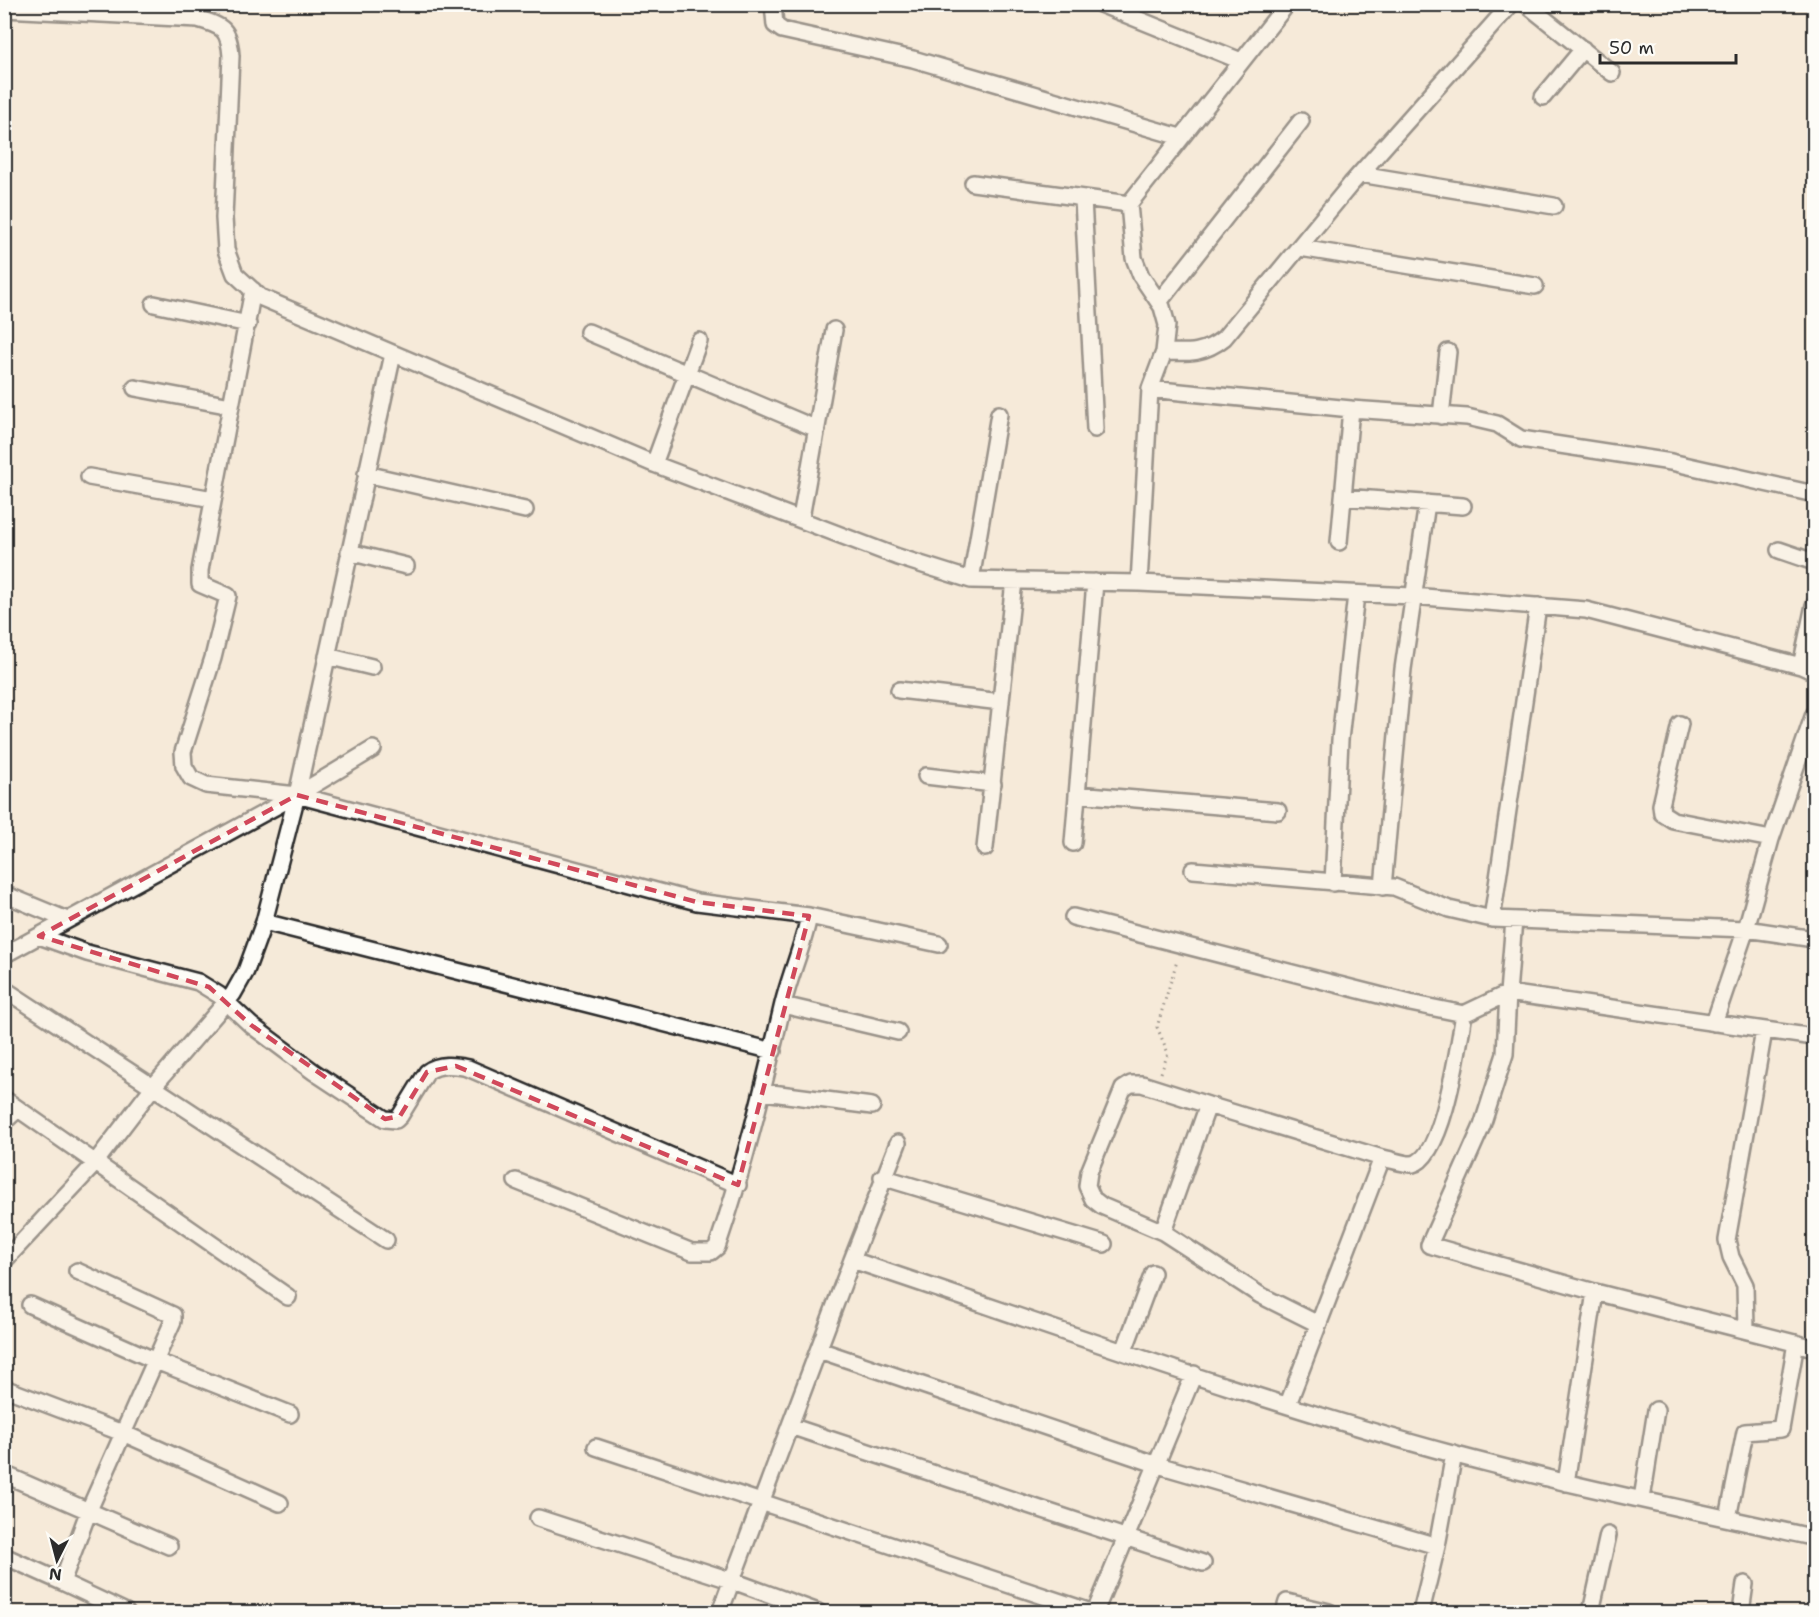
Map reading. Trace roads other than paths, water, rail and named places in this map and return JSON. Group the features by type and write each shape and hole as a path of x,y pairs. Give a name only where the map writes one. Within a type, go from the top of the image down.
{"street":[{"path":"773,4 775,25 782,30 913,59 1180,137"},
{"path":"1100,4 1241,62"},
{"path":"1139,583 1150,389 1164,352 1167,325 1159,302 1140,276 1134,258 1129,204 1287,4"},
{"path":"1164,352 1194,353 1210,349 1224,338 1360,174 1511,4"},
{"path":"1526,4 1612,73"},
{"path":"4,9 198,19 219,25 229,37 231,56 225,218 226,250 235,274 260,297 654,464 898,556 971,580 1139,583 1412,596 1586,610 1808,669 1815,605"},
{"path":"1544,97 1582,49"},
{"path":"1159,302 1301,121"},
{"path":"1360,174 1554,206"},
{"path":"973,183 1129,204"},
{"path":"1083,199 1095,429"},
{"path":"1300,248 1535,286"},
{"path":"253,291 200,570 200,584 228,596 213,658 183,752 184,766 191,778 206,785 297,795 697,902 809,916 939,945"},
{"path":"154,304 248,324"},
{"path":"801,518 834,330"},
{"path":"588,332 817,429"},
{"path":"654,464 699,341"},
{"path":"1441,416 1448,352"},
{"path":"4,1261 95,1162 153,1087 226,1002 246,971 264,922 297,795 393,354"},
{"path":"135,388 231,406"},
{"path":"1150,389 1441,416 1497,424 1521,439 1671,462 1815,494"},
{"path":"1339,542 1351,409"},
{"path":"971,580 999,414"},
{"path":"366,474 525,510"},
{"path":"89,477 213,499"},
{"path":"1343,497 1463,506"},
{"path":"1383,887 1412,596 1427,503"},
{"path":"1779,550 1815,562"},
{"path":"349,552 406,566"},
{"path":"986,848 1014,581"},
{"path":"1072,843 1095,582"},
{"path":"1333,883 1340,740 1356,594"},
{"path":"1492,919 1538,606"},
{"path":"327,657 372,667"},
{"path":"899,690 1001,702"},
{"path":"1714,1023 1746,929 1771,839 1815,714"},
{"path":"1680,724 1660,805 1662,813 1673,820 1771,839"},
{"path":"4,955 297,795 373,749"},
{"path":"926,776 993,784"},
{"path":"1077,794 1278,812"},
{"path":"1193,870 1383,887 1411,892 1449,909 1492,919 1746,929 1815,939"},
{"path":"4,894 67,920"},
{"path":"516,1181 702,1254 711,1252 717,1247 738,1185 764,1092 783,1005 809,916"},
{"path":"1073,917 1410,1003 1464,1014 1508,993 1815,1037"},
{"path":"1514,920 1504,1054 1482,1126 1429,1245 1595,1292 1815,1348"},
{"path":"264,922 773,1051"},
{"path":"39,936 87,953 198,982 226,1002 260,1032 385,1119 396,1120 400,1116 427,1072 433,1068 456,1066 468,1068 738,1185"},
{"path":"4,989 387,1240"},
{"path":"783,1005 898,1032"},
{"path":"1318,1324 1260,1295 1163,1232 1102,1206 1093,1199 1087,1186 1089,1172 1123,1089 1131,1083 1155,1088 1382,1158 1413,1164 1422,1159 1443,1121 1464,1014"},
{"path":"1746,1330 1745,1285 1731,1257 1727,1240 1764,1031"},
{"path":"764,1092 872,1106"},
{"path":"4,1099 288,1297"},
{"path":"1163,1232 1208,1105"},
{"path":"4,1122 17,1110"},
{"path":"720,1612 882,1177 898,1143"},
{"path":"1288,1404 1382,1158"},
{"path":"882,1177 1104,1244"},
{"path":"852,1260 1194,1374 1454,1454 1566,1483 1807,1536 1815,1534"},
{"path":"63,1582 89,1510 125,1434 173,1321 173,1315 77,1271"},
{"path":"1124,1351 1152,1273"},
{"path":"1566,1483 1595,1292"},
{"path":"30,1305 156,1361 290,1414"},
{"path":"1728,1518 1745,1432 1781,1429 1796,1343"},
{"path":"819,1350 1158,1465 1437,1546"},
{"path":"596,1447 1093,1612 1158,1465 1194,1374"},
{"path":"4,1388 125,1434 280,1503"},
{"path":"1641,1499 1656,1410"},
{"path":"790,1426 1203,1563"},
{"path":"1421,1612 1437,1546 1454,1454"},
{"path":"6,1475 169,1546"},
{"path":"538,1518 733,1581 818,1612"},
{"path":"1591,1612 1608,1535"},
{"path":"4,1556 126,1612"},
{"path":"1741,1612 1745,1584"},
{"path":"1284,1612 1287,1602 1329,1612"}]}
